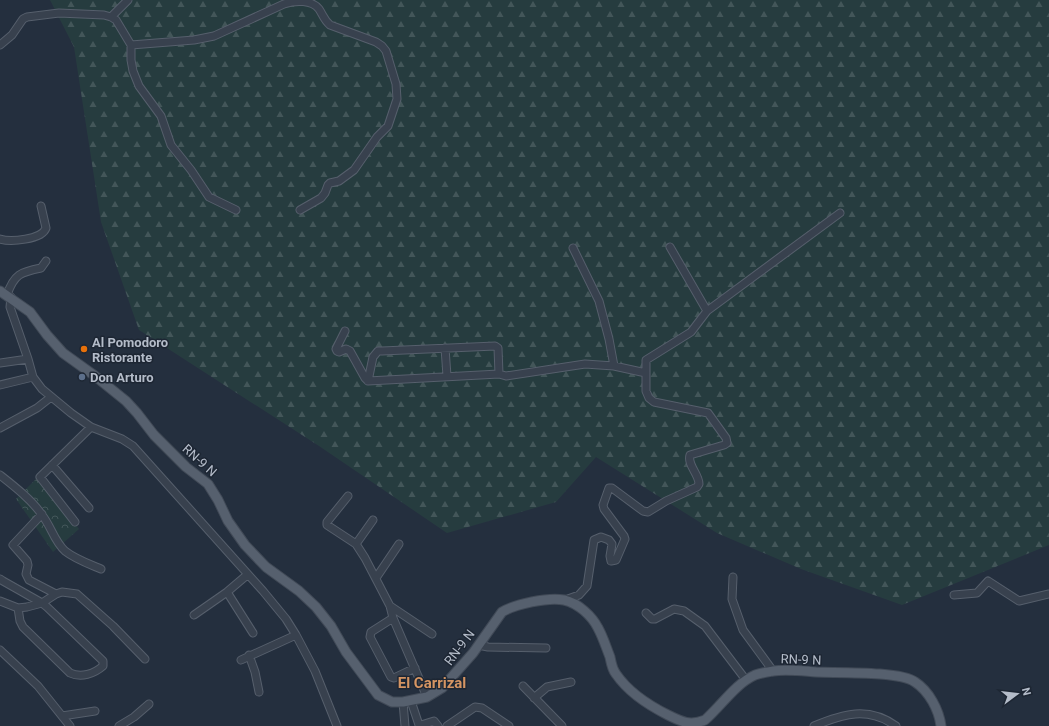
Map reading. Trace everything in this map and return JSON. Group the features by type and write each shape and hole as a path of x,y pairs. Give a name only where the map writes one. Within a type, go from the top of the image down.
{"main road":[{"name":"RN-9 N","path":"6,294 30,312 63,353 126,401 154,435 186,467 208,484 228,521 245,545 266,568 298,591 316,607 331,626 346,652 378,695 392,702 407,702 427,697 442,688 473,653 502,612 506,609 529,603 565,600 586,612 598,628 607,648 615,673 629,690 653,708 681,721 698,725 746,680 757,675 773,671 872,674 902,678 915,682 926,692 934,706 941,726"}],"street":[{"path":"111,17 128,0"},
{"path":"131,45 201,39 214,36 284,4 306,0 318,6 326,21 330,25 376,42 382,46 386,51 396,84 397,99 388,126 377,138 354,170 339,181 330,183 325,194 321,198 300,210"},
{"path":"0,45 12,35 23,19 27,17 59,13 104,15 111,17 118,23 131,45 133,71 139,86 161,116 171,145 191,170 209,197 236,210"},
{"path":"0,239 18,241 42,234 46,228 41,206"},
{"path":"565,600 579,596 587,586 594,540 601,537 610,540 612,544 610,556 611,561 616,560 624,543 624,536 604,509 603,505 609,488 612,488 643,511 648,512 666,501 697,487 700,484 689,460 690,455 724,445 726,443 726,438 708,413 654,402 649,398 646,391 646,360 691,332 707,311 840,213"},
{"path":"670,247 707,311"},
{"path":"573,248 599,301 614,366"},
{"path":"46,261 41,268 27,272 14,279 6,294 33,377 42,389 71,413 92,426 122,439 133,446 286,619 296,634 315,671 337,726"},
{"path":"345,331 336,349 339,352 346,349 350,351 368,381"},
{"path":"368,381 373,357 378,351 497,347 499,374"},
{"path":"445,348 447,376"},
{"path":"0,363 28,358"},
{"path":"368,381 499,374 506,376 585,364 614,366 646,373"},
{"path":"0,385 33,377"},
{"path":"0,428 37,408 51,397"},
{"path":"75,522 40,478 92,426"},
{"path":"52,465 88,508"},
{"path":"0,475 11,483 42,514 57,541 65,550 101,569"},
{"path":"348,496 327,522 327,525 356,544 366,558 390,606 393,618 427,697"},
{"path":"42,514 13,545 27,561 26,574 29,580 56,594"},
{"path":"356,544 373,520"},
{"path":"376,578 399,544"},
{"path":"194,615 227,592 247,575"},
{"path":"733,576 732,599 743,630 773,671"},
{"path":"0,579 47,606 103,661 103,666 92,673 76,675 70,673 23,627 20,621 18,608"},
{"path":"954,595 977,593 988,581 1019,601 1049,594"},
{"path":"0,601 18,608 27,608 42,603 62,592 77,594 113,626 144,659"},
{"path":"227,592 253,633"},
{"path":"390,606 432,634"},
{"path":"646,613 652,619 655,619 674,609 684,610 705,626 746,680"},
{"path":"393,618 371,632 370,637 391,677 394,678 415,668"},
{"path":"241,660 296,634"},
{"path":"478,645 488,647 546,648"},
{"path":"0,650 38,686 70,726"},
{"path":"249,655 255,672 259,692"},
{"path":"534,698 547,687 571,682"},
{"path":"523,686 562,726"},
{"path":"405,726 407,702"},
{"path":"407,702 419,725 434,721 438,726"},
{"path":"119,726 134,717 149,704"},
{"path":"447,726 475,707 482,708 509,726"},
{"path":"62,716 95,711"},
{"path":"814,726 831,719 856,713 878,716 896,726"},
{"path":"814,726 824,726"}],"green space":[{"path":"50,0 1049,0 1049,545 902,605 801,569 717,533 596,457 556,502 447,533 319,446 139,330 101,222 74,47"},
{"path":"38,477 79,529 53,552 16,499"}],"place":[{"name":"Al Pomodoro Ristorante","path":"84,349"},
{"name":"Don Arturo","path":"82,377"}],"district":[{"name":"El Carrizal","path":"432,683"}]}
